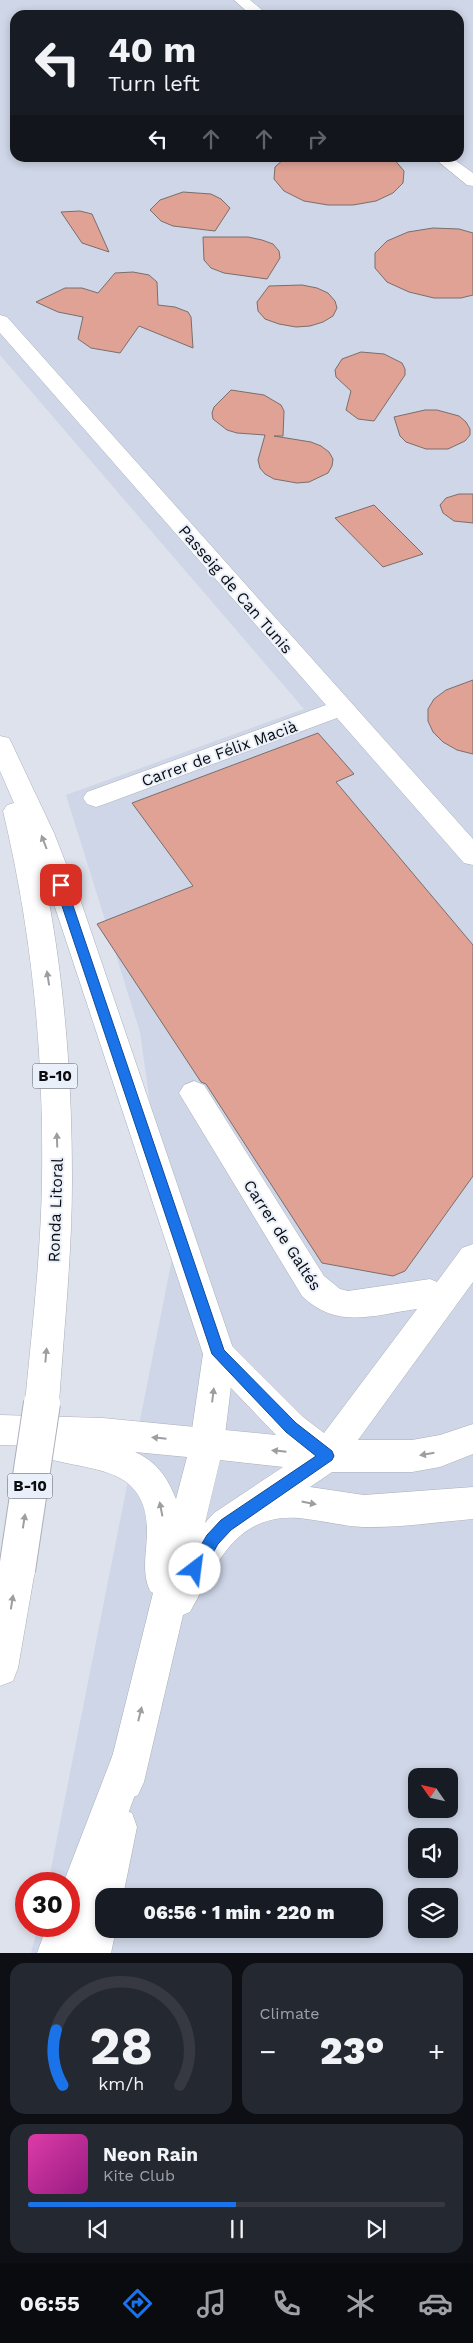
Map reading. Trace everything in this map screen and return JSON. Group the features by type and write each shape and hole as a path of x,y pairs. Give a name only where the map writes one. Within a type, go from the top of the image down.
{"main road":[{"path":"241,0 254,10"},
{"path":"447,162 473,181"},
{"name":"Passeig de Can Tunis","path":"0,321 473,856"},
{"name":"Carrer de Félix Macià","path":"96,798 341,708"},
{"path":"0,744 41,833 68,902 219,1354 291,1428 327,1456"},
{"name":"Ronda Litoral","path":"0,755 30,867 49,988 58,1151 42,1403 0,1668"},
{"name":"Carrer de Galtés","path":"194,1093 313,1286 322,1296 335,1303 348,1305 430,1292 443,1299"},
{"path":"161,1628 212,1540 226,1525 327,1456 473,1257"},
{"path":"91,1953 118,1825 128,1762 207,1443 219,1354"},
{"path":"0,1430 102,1433 327,1456 412,1456 440,1451 473,1439"},
{"path":"0,1434 116,1459 137,1469 148,1480 156,1491 162,1505 161,1628"},
{"path":"244,1512 263,1505 297,1501 346,1510 364,1511 465,1501"},
{"path":"80,1891 128,1762"},
{"path":"57,1953 63,1937"}],"shaded area":[{"path":"0,0 473,0 473,1953 31,1953 35,1937 80,1937 80,1872 50,1872 172,1259 140,1032 66,795 304,709 0,355"}],"building":[{"path":"281,162 396,162 404,171 403,183 393,193 376,201 353,205 328,205 304,201 284,191 274,179 275,167"},
{"path":"183,192 211,194 221,199 230,208 215,231 173,226 161,221 150,210 160,200"},
{"path":"80,211 92,214 109,252 82,243 61,212"},
{"path":"433,228 459,229 473,233 473,295 461,298 434,298 409,292 387,282 375,268 375,253 387,241 408,232"},
{"path":"203,237 248,237 262,240 273,244 279,251 280,258 267,279 224,273 211,268 204,260"},
{"path":"133,272 149,275 157,282 158,305 175,307 188,312 191,317 193,348 139,326 120,353 91,348 78,339 83,317 58,312 36,302 65,288 82,288 98,293 115,273"},
{"path":"302,285 317,288 328,293 335,301 337,308 333,316 323,322 310,326 296,327 265,319 258,311 257,302 269,286"},
{"path":"361,352 384,354 402,363 405,369 405,375 374,421 358,419 346,410 351,391 336,377 335,370 342,359"},
{"path":"231,390 264,395 281,405 284,411 283,436 274,436 311,442 321,446 329,452 333,459 328,473 309,482 297,483 274,479 265,474 260,468 258,460 265,435 237,433 227,430 213,419 214,407"},
{"path":"425,410 437,410 459,416 466,422 470,429 470,435 465,441 448,449 426,449 406,442 400,436 394,417"},
{"path":"459,494 473,494 473,523 454,521 443,513 440,505 446,498"},
{"path":"374,505 423,554 383,567 335,518"},
{"path":"473,680 473,754 457,750 443,742 433,732 428,721 428,709 434,699 446,690"},
{"path":"318,733 354,774 336,782 473,945 473,1176 405,1271 393,1276 322,1263 206,1084 201,1082 97,924 193,886 132,803"}],"route":[{"path":"61,885 104,1007 219,1354 291,1428 327,1456 226,1525 212,1540 195,1569"}]}
